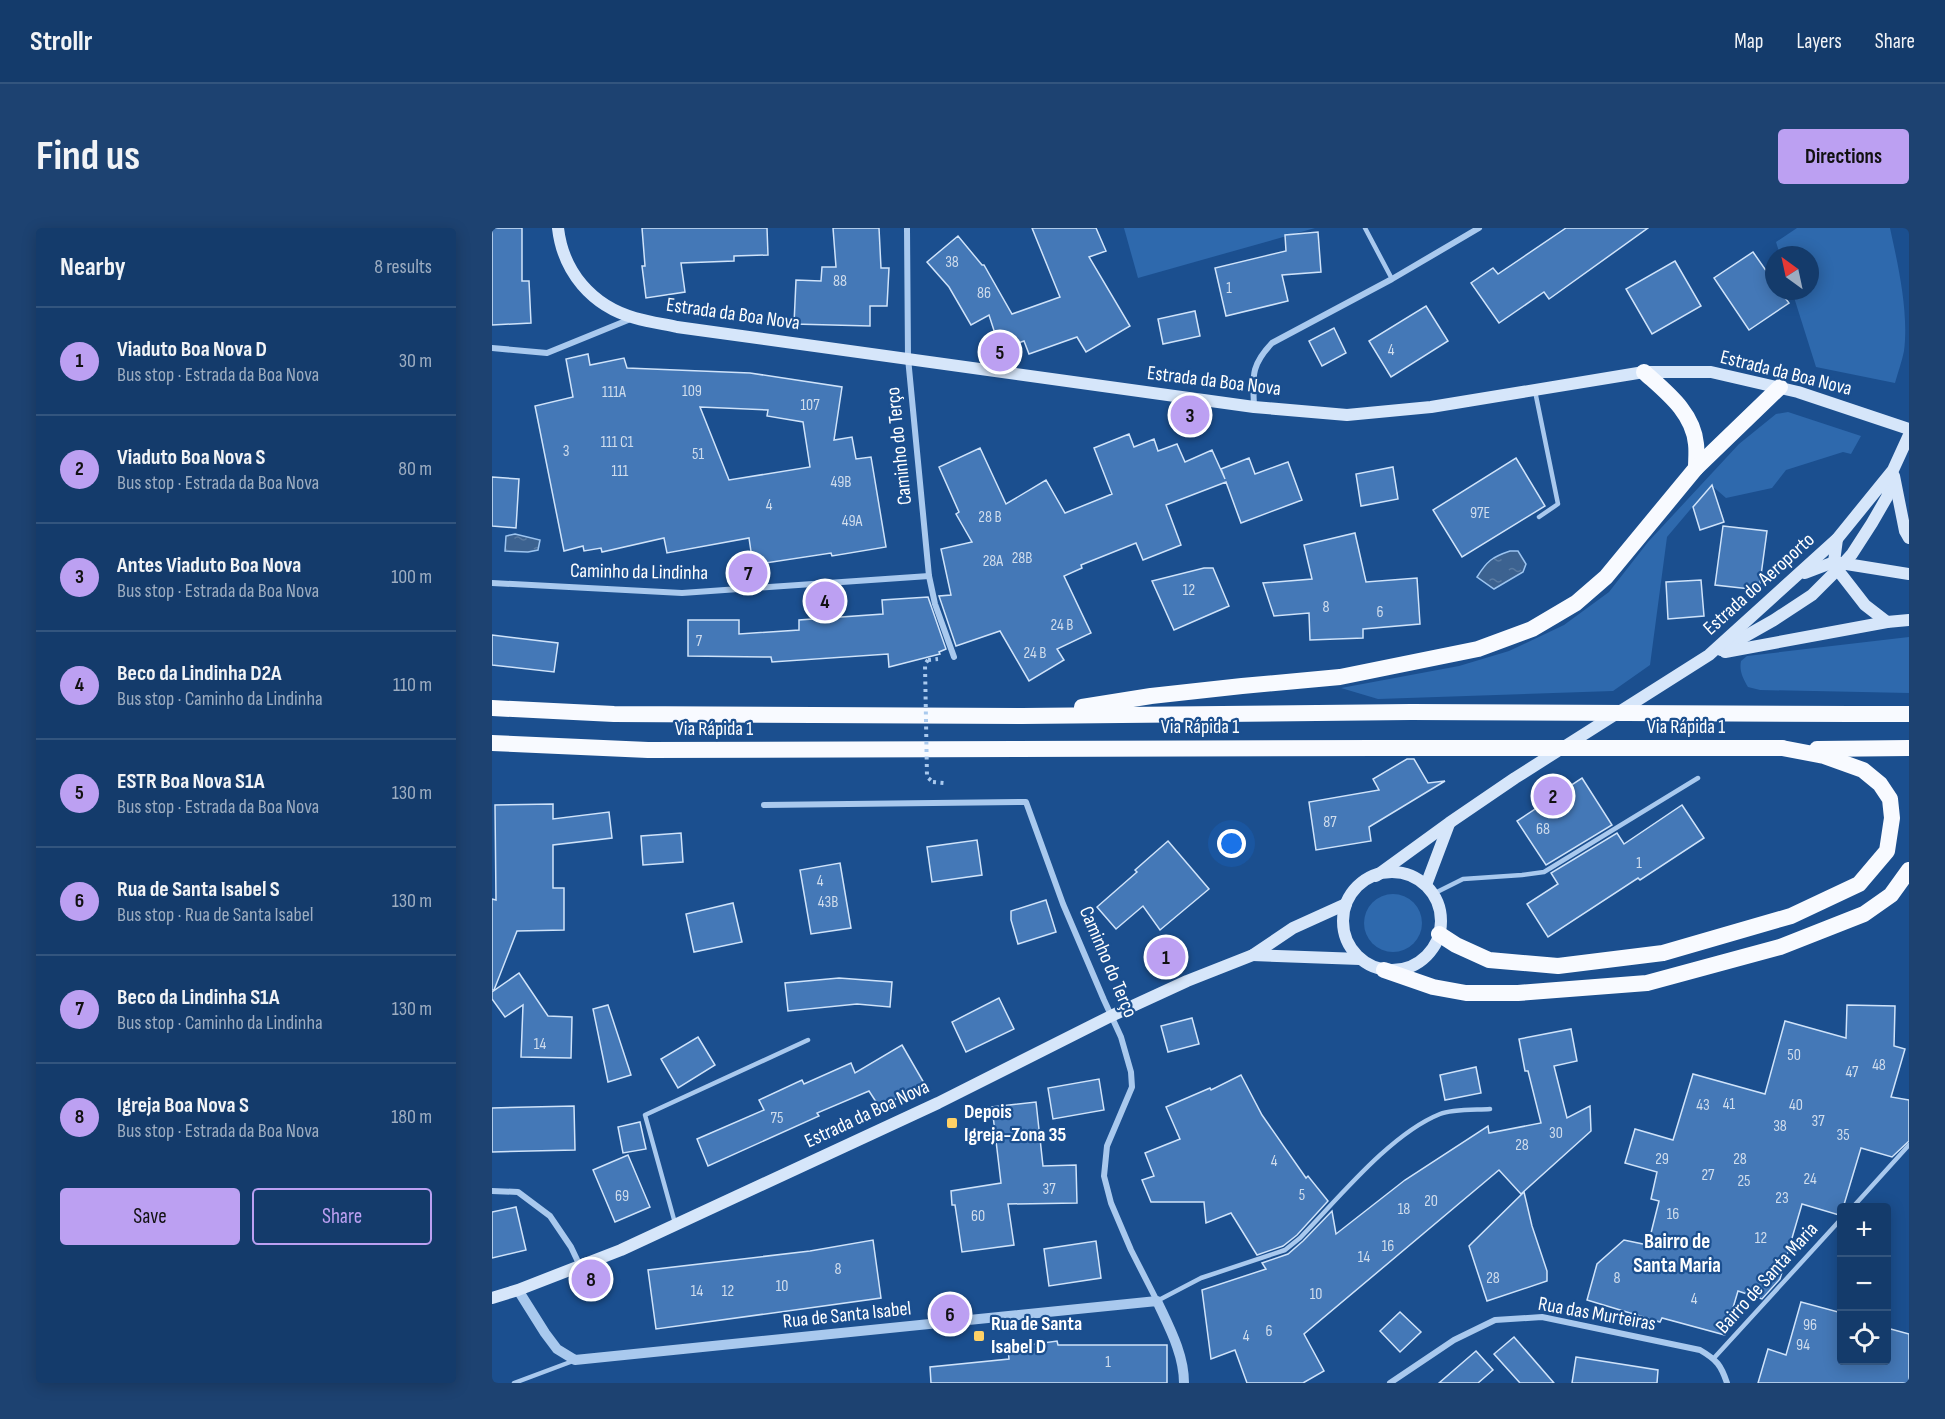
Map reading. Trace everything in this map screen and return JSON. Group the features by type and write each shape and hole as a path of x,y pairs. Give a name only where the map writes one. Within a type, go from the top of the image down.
{"highway":[{"path":"1644,372 1681,406 1694,432 1696,468"},
{"path":"1022,716 1151,696 1340,677 1478,649 1532,629 1576,603 1606,577 1696,468 1780,387"},
{"name":"Via Rápida 1","path":"492,708 614,714 1022,716 1411,712 1909,714"},
{"name":"Via Rápida 1","path":"492,743 648,750 1782,748 1826,752"},
{"path":"1826,752 1909,748"},
{"path":"1439,934 1456,945 1490,960 1558,966 1663,953 1791,916 1859,884 1887,850 1892,818 1890,799 1880,784 1863,770 1826,752"},
{"path":"1384,970 1433,987 1466,993 1518,993 1647,983 1780,947 1864,914 1890,895 1909,870"}],"main road":[{"name":"Estrada da Boa Nova","path":"558,228 566,262 586,290 614,309 634,318 677,327 1254,407 1347,415 1431,407 1644,372 1711,372 1798,392 1909,429"},
{"name":"Estrada do Aeroporto","path":"1709,655 1764,626 1812,595 1838,565 1852,554 1887,497 1893,470 1909,435"},
{"name":"Estrada do Aeroporto","path":"1709,655 1836,539 1893,470"},
{"path":"1893,470 1905,531 1909,538"},
{"path":"1836,539 1838,565 1865,605 1887,622"},
{"path":"1798,575 1838,565 1909,574"},
{"path":"1377,876 1449,822 1515,778 1709,655 1887,622 1909,620"},
{"path":"1430,890 1449,822"},
{"path":"1397,873 1417,879 1430,890 1440,918 1439,934 1433,947 1424,958 1412,966 1398,970 1384,970 1360,959 1351,949 1345,937 1342,921 1346,904 1352,893 1367,879 1397,873"},
{"name":"Estrada da Boa Nova","path":"492,1298 621,1250 938,1102 1111,1016 1186,981 1253,955 1293,928 1346,904"},
{"name":"Estrada da Boa Nova","path":"1253,955 1360,959"}],"street":[{"name":"Caminho do Terço","path":"907,228 908,358 929,576 935,604 954,657"},
{"path":"1254,407 1253,373 1260,356 1272,343 1392,279 1479,228"},
{"path":"492,348 547,353 634,318"},
{"name":"Caminho da Lindinha","path":"492,584 682,593 929,576"},
{"name":"Caminho do Terço","path":"764,805 1026,802 1063,904 1121,1037 1131,1072 1131,1087 1107,1146 1104,1176 1111,1203 1123,1231 1175,1340 1184,1371 1184,1383"},
{"path":"492,1191 518,1192 550,1216 571,1247 580,1266"},
{"path":"518,1290 557,1348 575,1360"},
{"name":"Rua de Santa Isabel","path":"575,1360 1157,1301"},
{"name":"Rua das Murteiras","path":"1390,1383 1454,1340 1495,1320 1542,1317 1700,1350 1714,1358"},
{"path":"1714,1358 1722,1369 1727,1383"}],"lane":[{"path":"1365,228 1392,279"},
{"path":"1535,390 1558,504 1539,517"},
{"path":"1430,890 1463,879 1544,872 1698,778"},
{"path":"676,1224 645,1115 808,1040"},
{"path":"1157,1301 1202,1278 1285,1250 1300,1238 1388,1147 1421,1124 1442,1113 1490,1109"},
{"path":"1856,1203 1909,1144"},
{"name":"Bairro de Santa Maria","path":"1714,1358 1837,1223"},
{"name":"Rua de Santa Isabel","path":"514,1383 575,1360"}],"path":[{"path":"928,660 925,664 927,777 933,782"}],"shaded area":[{"path":"1124,228 1315,228 1138,278"},
{"path":"1797,228 1890,228 1902,289 1905,321 1904,351 1895,383 1816,367 1795,300 1819,300 1819,246 1777,246 1776,242"},
{"path":"1788,412 1861,436 1851,454 1843,452 1786,470 1772,488 1726,498 1711,485 1667,537 1650,665 1613,691 1378,699 1341,688 1459,666 1509,651 1564,625 1609,592 1648,542 1739,444 1776,414"},
{"path":"1909,637 1909,693 1760,690 1748,687 1741,671 1741,661 1747,656"},
{"path":"1393,894 1404,896 1417,907 1422,923 1420,934 1409,947 1393,952 1382,950 1369,939 1364,923 1366,912 1377,899"}],"water":[{"path":"515,534 540,540 538,550 505,551 506,536"},
{"path":"1510,551 1518,551 1526,564 1523,572 1494,589 1477,577 1490,560"}],"building":[{"path":"492,228 522,228 522,281 529,281 531,323 492,325"},
{"path":"642,228 767,228 768,255 734,256 734,261 681,263 685,292 646,298 642,266 645,266"},
{"path":"833,228 879,228 881,268 889,268 887,306 870,306 870,326 794,324 796,280 821,281 822,267 836,267"},
{"path":"1032,228 1096,228 1106,251 1089,257 1130,326 1086,352 1077,337 1029,354 1024,341 1000,349 989,315 971,325 949,287 927,262 958,236 984,265 1012,314 1060,297"},
{"path":"1566,228 1648,228 1549,299 1544,292 1499,323 1471,283 1493,268 1498,274"},
{"path":"1318,232 1321,272 1282,275 1288,301 1226,316 1215,268 1286,251 1285,235"},
{"path":"1753,252 1765,269 1765,300 1787,300 1789,303 1749,330 1714,278"},
{"path":"1675,261 1701,306 1652,334 1626,289"},
{"path":"1426,306 1448,341 1391,377 1369,341"},
{"path":"1195,311 1200,336 1163,344 1158,319"},
{"path":"1334,328 1346,353 1322,366 1309,341"},
{"path":"588,354 590,365 624,358 627,368 750,373 842,387 834,440 852,437 856,459 871,457 886,547 753,565 749,538 667,553 664,538 602,552 601,548 584,551 583,546 564,551 535,406 573,397 566,359","holes":["700,407 768,410 767,416 803,422 810,467 729,480"]},
{"path":"1129,434 1134,447 1154,439 1158,451 1177,444 1185,462 1212,450 1225,479 1221,469 1249,458 1255,474 1288,462 1302,500 1241,523 1226,482 1166,505 1181,545 1143,560 1136,543 1081,565 1082,568 1064,576 1091,633 1057,649 1064,660 1029,681 1000,631 956,646 939,596 951,595 941,549 972,542 956,514 959,512 939,467 980,448 1006,504 1046,480 1065,513 1112,494 1094,448"},
{"path":"1516,458 1545,506 1462,557 1433,510"},
{"path":"1393,467 1398,499 1361,506 1356,474"},
{"path":"492,477 519,479 516,528 492,526"},
{"path":"1712,485 1724,522 1700,530 1693,507"},
{"path":"1723,526 1767,531 1759,590 1715,585"},
{"path":"1355,533 1366,582 1417,578 1420,624 1363,629 1363,638 1310,640 1309,613 1274,616 1263,583 1312,579 1304,545"},
{"path":"1204,568 1213,568 1229,606 1174,630 1152,581"},
{"path":"1701,580 1704,616 1668,619 1666,582"},
{"path":"928,597 946,649 939,652 940,654 889,667 888,654 772,662 771,657 688,656 688,620 739,620 739,634 799,630 799,620 883,614 882,600"},
{"path":"492,635 558,643 554,672 492,665"},
{"path":"1407,759 1414,759 1428,783 1445,781 1369,827 1371,841 1316,850 1309,802 1379,790 1373,779"},
{"path":"1582,778 1612,825 1546,865 1517,821"},
{"path":"553,804 553,819 609,812 612,838 553,845 553,888 564,888 564,930 517,931 494,990 492,990 492,899 496,900 495,805"},
{"path":"1682,805 1704,838 1548,937 1527,904 1558,884 1551,873 1617,833 1624,844"},
{"path":"681,833 683,862 643,865 641,836"},
{"path":"977,840 982,875 932,882 927,847"},
{"path":"1168,841 1209,889 1160,930 1143,906 1116,929 1097,907"},
{"path":"840,863 851,928 811,934 800,870"},
{"path":"1046,900 1056,932 1018,944 1011,920 1011,911"},
{"path":"733,903 742,942 694,952 686,914"},
{"path":"519,973 548,1016 572,1017 571,1058 521,1057 523,1005 505,1017 492,999 492,992"},
{"path":"839,978 892,982 890,1007 857,1004 788,1011 785,983"},
{"path":"999,998 1014,1029 966,1052 952,1022"},
{"path":"608,1005 631,1075 608,1082 593,1009"},
{"path":"1847,1005 1895,1006 1894,1046 1905,1049 1891,1097 1909,1100 1909,1141 1892,1157 1861,1148 1844,1203 1837,1203 1837,1214 1802,1204 1780,1279 1762,1299 1738,1291 1725,1335 1662,1318 1660,1322 1587,1300 1597,1264 1624,1240 1648,1245 1659,1201 1651,1199 1657,1172 1625,1163 1635,1129 1673,1140 1693,1074 1765,1094 1785,1021 1846,1038"},
{"path":"1192,1018 1199,1044 1168,1052 1161,1026"},
{"path":"1571,1029 1577,1061 1554,1066 1567,1118 1590,1106 1591,1131 1521,1194 1499,1170 1304,1334 1324,1371 1303,1383 1247,1383 1235,1350 1211,1359 1202,1290 1266,1269 1262,1263 1288,1254 1332,1211 1336,1234 1405,1180 1488,1126 1489,1133 1541,1123 1528,1071 1525,1071 1519,1039"},
{"path":"698,1037 715,1065 678,1088 661,1059"},
{"path":"902,1045 924,1083 880,1108 869,1091 817,1113 819,1116 708,1166 697,1139 764,1110 759,1100 802,1080 804,1084 851,1063 855,1073"},
{"path":"1476,1067 1481,1093 1445,1100 1440,1075"},
{"path":"1241,1075 1262,1115 1306,1178 1308,1176 1328,1201 1297,1235 1283,1246 1257,1255 1231,1213 1206,1223 1204,1202 1151,1202 1142,1180 1154,1176 1145,1153 1180,1139 1166,1107 1210,1088 1211,1090"},
{"path":"1099,1079 1104,1110 1053,1119 1048,1088"},
{"path":"1036,1102 1043,1166 1076,1165 1077,1203 1008,1204 1014,1245 962,1252 951,1191 1001,1183 992,1107"},
{"path":"574,1106 575,1150 492,1152 492,1108"},
{"path":"640,1122 646,1149 623,1153 618,1127"},
{"path":"628,1155 650,1207 615,1222 593,1170"},
{"path":"1524,1192 1532,1226 1547,1271 1547,1281 1487,1301 1469,1246"},
{"path":"516,1207 526,1250 492,1258 492,1212"},
{"path":"873,1240 881,1298 656,1329 648,1270 810,1251"},
{"path":"1096,1241 1101,1278 1049,1286 1044,1249"},
{"path":"1801,1302 1837,1312 1837,1365 1891,1365 1891,1329 1909,1334 1909,1383 1758,1383 1768,1349 1786,1355"},
{"path":"1400,1312 1421,1332 1400,1352 1380,1331"},
{"path":"1514,1337 1554,1383 1520,1383 1494,1354"},
{"path":"1057,1341 1058,1345 1167,1345 1167,1383 931,1383 930,1367 1009,1359 1008,1348"},
{"path":"1476,1351 1493,1370 1478,1383 1439,1383"},
{"path":"1576,1357 1658,1370 1657,1383 1572,1383"}],"place":[{"name":"ESTR Boa Nova S1A","path":"1000,352"},
{"name":"Antes Viaduto Boa Nova","path":"1190,415"},
{"name":"Beco da Lindinha S1A","path":"748,573"},
{"name":"Beco da Lindinha D2A","path":"825,601"},
{"name":"Viaduto Boa Nova S","path":"1553,796"},
{"name":"Viaduto Boa Nova D","path":"1166,957"},
{"name":"Depois Igreja-Zona 35","path":"952,1123"},
{"name":"Igreja Boa Nova S","path":"591,1279"},
{"name":"Rua de Santa Isabel S","path":"950,1314"},
{"name":"Rua de Santa Isabel D","path":"979,1336"}],"district":[{"name":"Bairro de Santa Maria","path":"1677,1253"}]}
